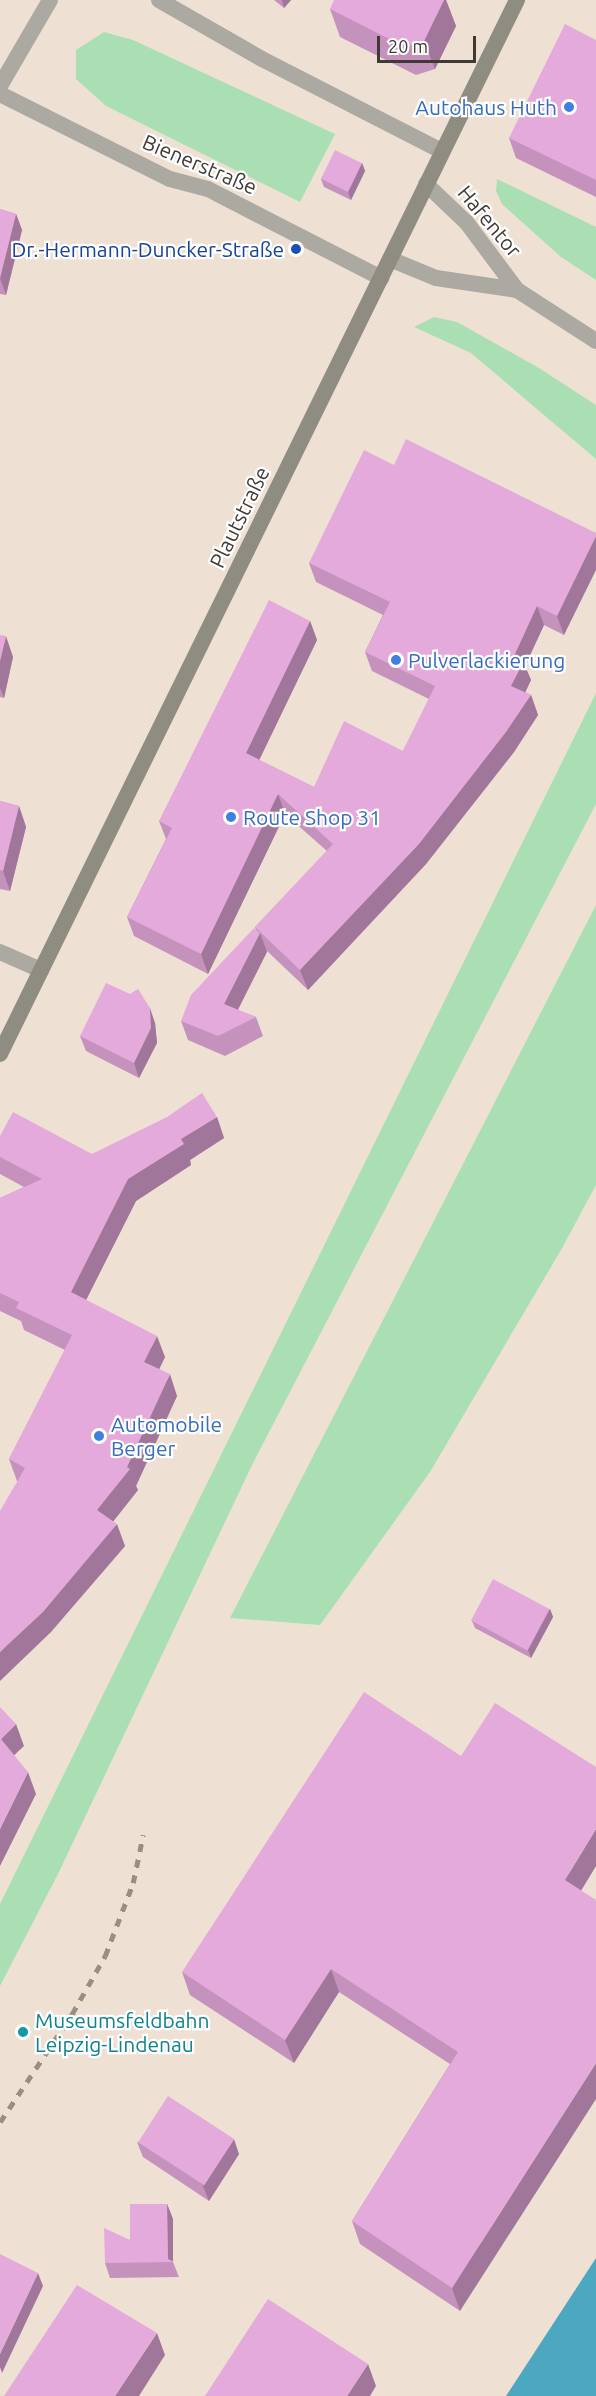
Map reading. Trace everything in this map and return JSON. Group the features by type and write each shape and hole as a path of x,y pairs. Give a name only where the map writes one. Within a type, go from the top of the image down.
{"main road":[{"name":"Plautstraße","path":"0,1054 517,0"}],"street":[{"path":"0,86 50,0"},
{"path":"159,0 262,59 442,151"},
{"name":"Bienerstraße","path":"0,94 170,179 208,189 381,278"},
{"name":"Hafentor","path":"426,184 467,223 517,290 596,341"},
{"name":"Hafentor","path":"390,260 436,278 517,290"},
{"path":"0,952 41,970"}],"green space":[{"path":"104,32 133,40 335,134 300,202 106,106 76,79 76,50"},
{"path":"497,179 596,227 596,280 561,257 502,204 496,191"},
{"path":"434,317 457,322 539,368 596,405 596,459 471,353 414,327"},
{"path":"596,693 596,804 253,1463 58,1874 0,1986 0,1904"},
{"path":"596,905 596,1185 561,1250 430,1472 320,1625 230,1618"}],"water":[{"path":"596,2258 596,2396 506,2396"}],"building":[{"path":"334,0 444,0 424,41 405,47 330,9"},
{"name":"Autohaus Huth","path":"565,24 596,40 596,180 509,138"},
{"path":"335,150 362,163 348,192 321,179"},
{"path":"0,209 16,214 0,278"},
{"path":"406,439 596,533 596,536 557,616 537,606 514,656 524,661 511,686 531,695 506,732 419,844 300,970 255,927 333,844 278,794 201,954 127,917 172,828 159,821 269,600 310,621 246,753 314,787 344,721 403,751 435,686 365,652 390,602 309,563 364,450 394,465"},
{"path":"0,635 6,636 0,661"},
{"path":"0,801 19,806 3,871 0,870"},
{"path":"254,928 260,933 224,1004 256,1017 218,1036 181,1021 191,995"},
{"path":"106,983 130,994 138,989 150,1008 151,1028 134,1063 80,1036"},
{"path":"202,1093 217,1117 181,1139 184,1144 128,1179 71,1292 157,1336 144,1362 170,1374 127,1467 130,1469 97,1510 117,1524 43,1612 0,1652 0,1511 25,1468 9,1459 72,1335 16,1308 19,1302 0,1293 0,1198 42,1179 0,1157 0,1136 13,1112 92,1154 167,1117"},
{"path":"493,1579 550,1609 527,1651 471,1620"},
{"path":"364,1692 461,1756 495,1703 596,1767 596,1829 565,1880 596,1900 596,2063 452,2288 352,2221 458,2052 331,1969 285,2040 182,1972"},
{"path":"0,1707 16,1724 1,1739 28,1772 0,1829"},
{"path":"168,2096 234,2139 204,2185 138,2142"},
{"path":"130,2204 167,2204 168,2259 174,2262 105,2263 104,2228 130,2240"},
{"path":"0,2254 38,2273 0,2354"},
{"path":"77,2285 157,2333 115,2396 4,2396"},
{"path":"268,2299 368,2364 347,2396 205,2396"}],"railway":[{"path":"0,2122 72,2014 105,1956 133,1883 143,1835"}],"place":[{"name":"Autohaus Huth","path":"569,107"},
{"name":"Dr.-Hermann-Duncker-Straße","path":"296,249"},
{"name":"Pulverlackierung","path":"396,660"},
{"name":"Route Shop 31","path":"231,817"},
{"name":"Automobile Berger","path":"99,1436"},
{"name":"Museumsfeldbahn Leipzig-Lindenau","path":"23,2032"}]}
